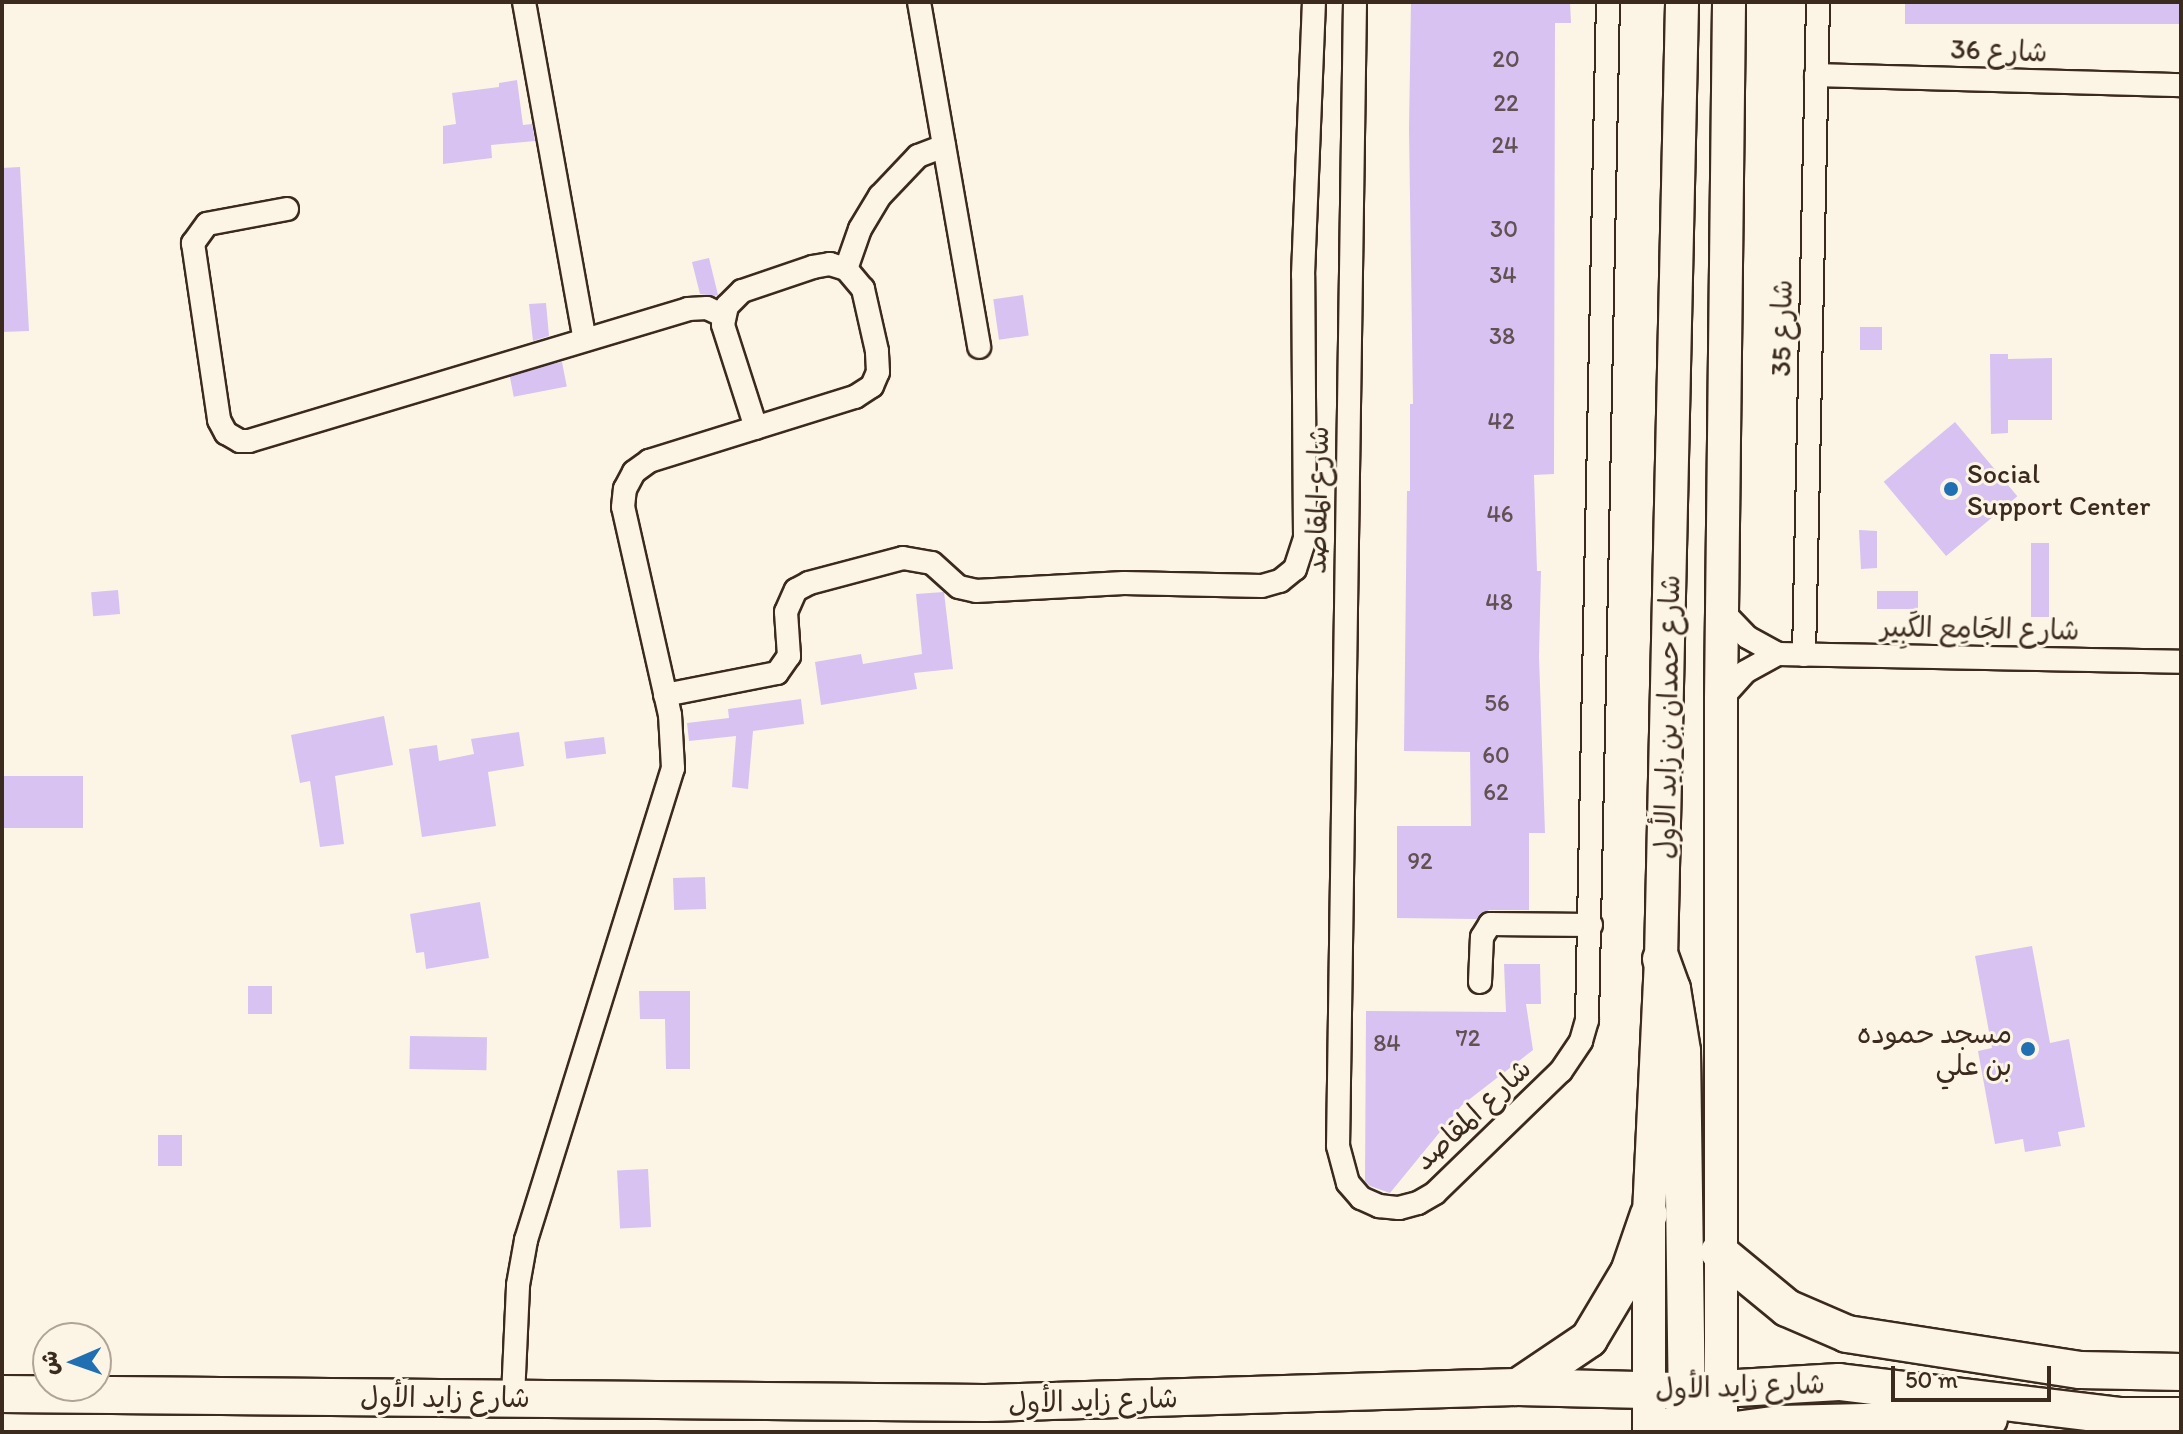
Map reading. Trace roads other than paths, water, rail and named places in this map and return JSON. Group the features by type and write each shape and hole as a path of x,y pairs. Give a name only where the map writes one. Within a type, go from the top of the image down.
{"main road":[{"name":"شارع حمدان بن زايد الأول","path":"1649,1390 1649,1214 1661,959 1682,2"},
{"name":"شارع حمدان بن زايد الأول","path":"1686,1420 1719,1252 1721,699 1729,2"},
{"path":"1661,959 1672,989 1682,1051 1686,1420 1781,1424 2119,1416"},
{"path":"1518,1387 1589,1339 1629,1272 1649,1214"},
{"path":"1719,1252 1787,1308 1847,1334 2080,1370"},
{"path":"1839,1382 2080,1370 2181,1372"},
{"name":"شارع زايد الأول","path":"2,1394 985,1403 1518,1387 1649,1390 1686,1420 1839,1382 2119,1416 2181,1416"}],"street":[{"path":"524,2 585,340"},
{"path":"919,2 979,347"},
{"path":"665,695 777,673 789,656 786,612 796,590 809,583 903,558 932,563 959,587 976,591 1124,583 1262,586 1280,581 1295,569 1305,538 1303,275 1314,2"},
{"name":"شارع المقاصد","path":"1355,2 1338,1146 1348,1183 1361,1198 1379,1206 1399,1208 1418,1203 1435,1193 1566,1065 1581,1041 1587,1020 1608,2"},
{"name":"شارع 35","path":"1804,655 1818,2"},
{"name":"شارع 36","path":"1816,75 2181,85"},
{"path":"846,269 860,229 880,196 918,156 944,146"},
{"path":"287,209 207,224 193,243 219,420 232,438 249,441 688,309 707,308 724,316"},
{"path":"513,1397 518,1285 526,1240 670,786 673,741 623,507 625,489 634,472 649,461 756,428 862,394 876,379 877,351 863,289 846,269 821,264 742,291 733,298 724,316 725,335 756,428"},
{"name":"شارع الجَامِع الكَبِير","path":"1722,611 1747,637 1778,654 2181,662"},
{"path":"1721,699 1745,672 1778,654"},
{"path":"1480,982 1482,937 1490,924 1591,925"}],"place":[{"name":"Social Support Center","path":"1951,489"},
{"name":"مسجد حموده بن علي","path":"2028,1049"}]}
